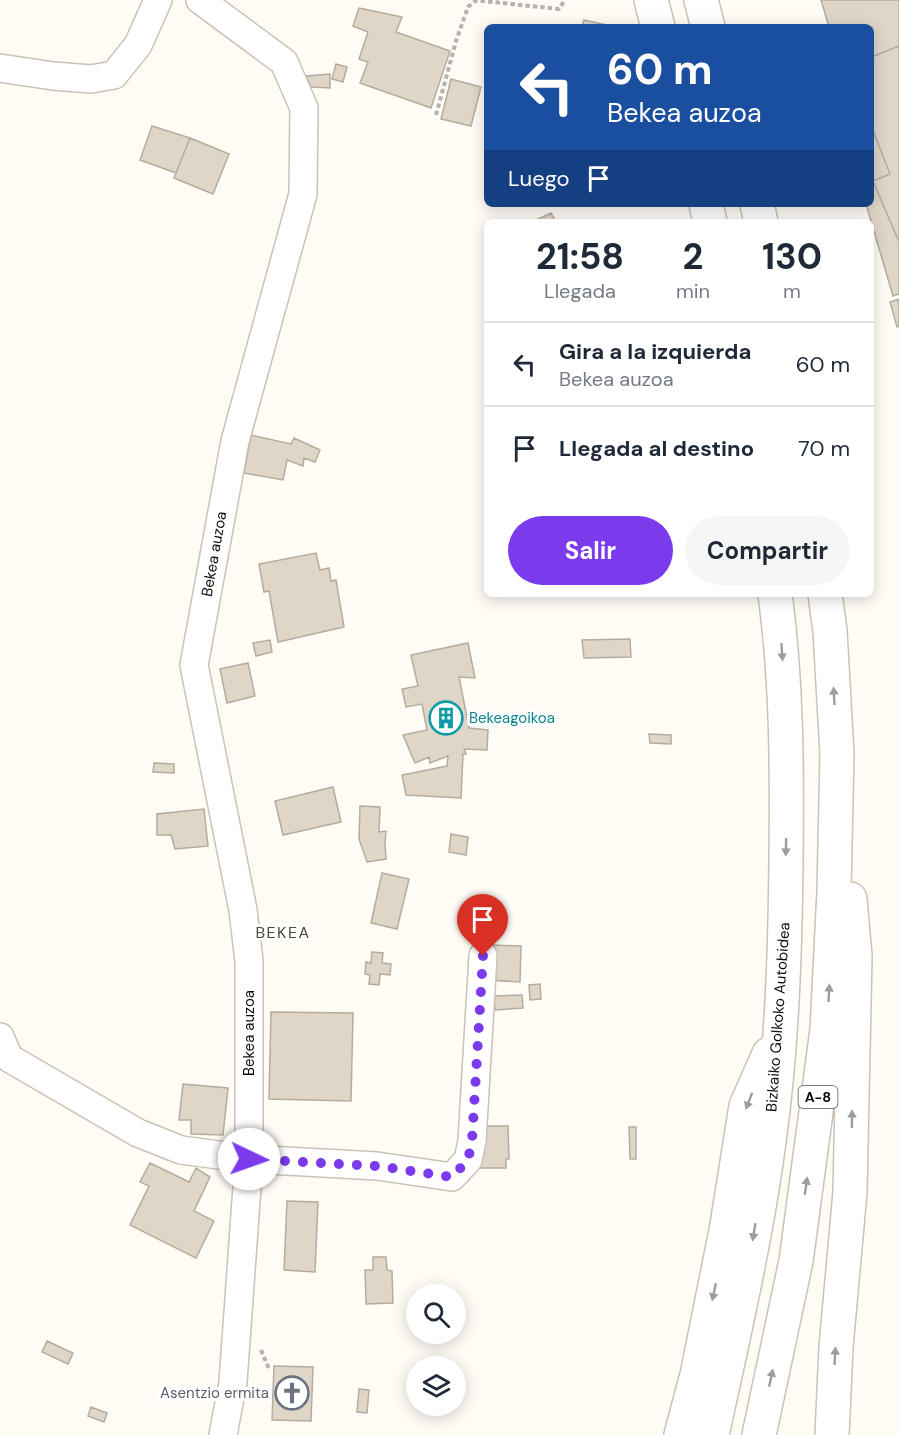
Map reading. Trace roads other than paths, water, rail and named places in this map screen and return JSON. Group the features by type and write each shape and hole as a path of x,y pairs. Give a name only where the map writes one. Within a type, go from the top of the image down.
{"highway":[{"path":"651,0 657,24"},
{"path":"700,0 707,24"},
{"name":"Bizkaiko Golkoko Autobidea","path":"712,1435 751,1252 769,1141 781,1028 786,903 786,732 781,638 775,597"},
{"name":"A-8","path":"759,1435 796,1261 827,1030 834,891 837,754 830,631 825,597"},
{"path":"832,1435 836,1347 850,1192 855,956 837,754"},
{"path":"681,1435 697,1375 726,1231 746,1106 781,1028"}],"street":[{"path":"0,68 91,79 114,75 138,45 158,0"},
{"name":"Bekea auzoa","path":"200,0 284,62 304,108 303,194 235,441 194,665 243,910 249,961 249,1159 233,1382 223,1435"},
{"path":"0,1037 9,1058 138,1133 181,1150 249,1159 377,1166 452,1177 468,1160 472,1141 483,956"}],"place":[{"name":"Bekeagoikoa","path":"446,718"},
{"name":"Asentzio ermita","path":"292,1393"}],"district":[{"name":"BEKEA","path":"283,932"}]}
